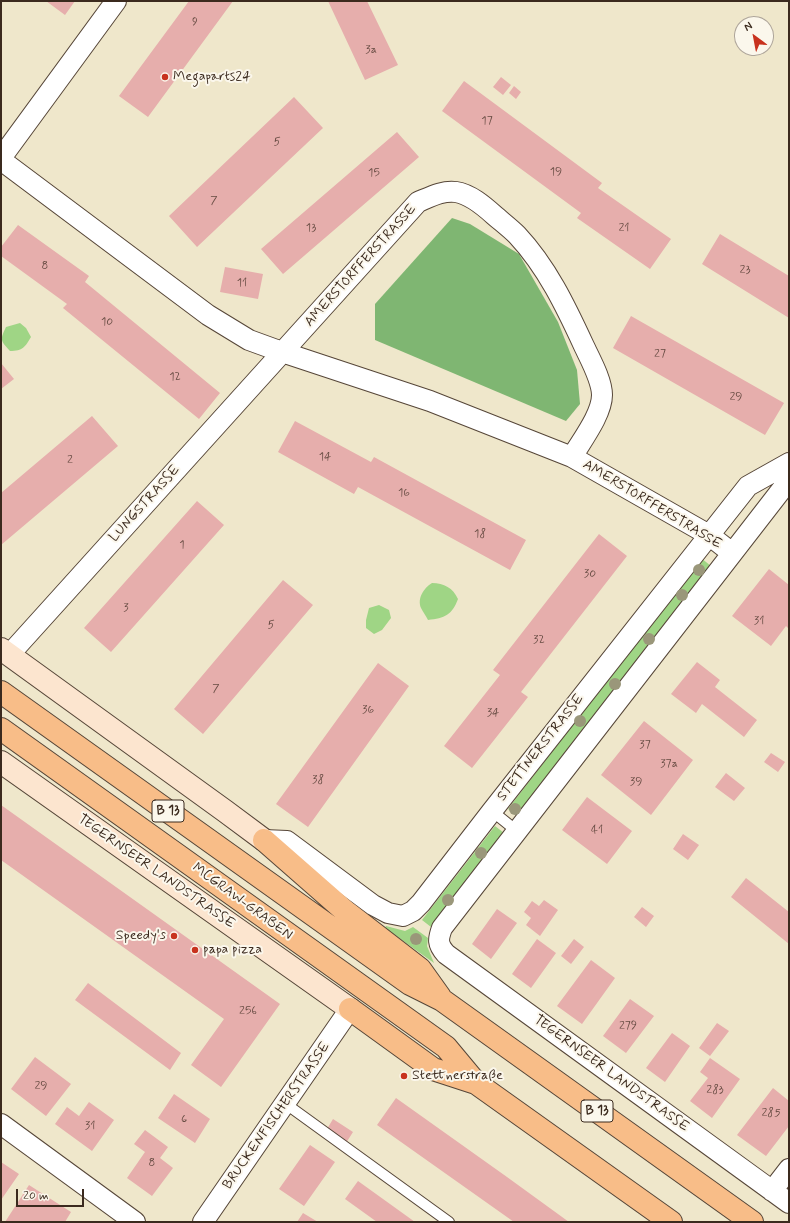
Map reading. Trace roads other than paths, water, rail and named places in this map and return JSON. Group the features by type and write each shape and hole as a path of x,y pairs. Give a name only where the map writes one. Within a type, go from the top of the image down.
{"highway":[{"name":"B 13","path":"1,692 410,984 442,1000 752,1222"},
{"name":"MCGRAW-GRABEN","path":"1,729 446,1047 476,1083"},
{"path":"264,840 344,911 420,969 442,1000"},
{"path":"350,1009 433,1069 476,1083"},
{"name":"B 13","path":"476,1083 671,1222"}],"main road":[{"path":"5,652 264,840"},
{"name":"TEGERNSEER LANDSTRASSE","path":"1,762 350,1009"}],"street":[{"path":"1,159 116,1"},
{"name":"AMERSTORFFERSTRASSE","path":"1,159 208,315 249,340 430,401 572,457 709,534 732,553"},
{"name":"AMERSTORFFERSTRASSE","path":"282,352 418,202 432,196 456,192 472,198 485,207 517,235 536,259 554,285 594,367 602,395 598,412 572,457"},
{"name":"LUNGSTRASSE","path":"5,652 282,352"},
{"name":"STETTNERSTRASSE","path":"264,840 287,841 373,905 388,913 403,916 413,911 422,903 492,811 748,486 789,463"},
{"path":"518,832 789,480"},
{"name":"TEGERNSEER LANDSTRASSE","path":"518,832 442,928 438,940 441,949 789,1203"},
{"name":"BRUCKENFISCHERSTRASSE","path":"203,1222 286,1104 350,1009"},
{"path":"1,1124 135,1222"},
{"path":"772,1191 789,1169"}],"lane":[{"path":"492,811 518,832"},
{"path":"286,1104 449,1222"}],"place":[{"name":"Megaparts24","path":"165,77"},
{"name":"Speedy's","path":"174,936"},
{"name":"papa pizza","path":"195,950"},
{"name":"Stettnerstraße","path":"404,1076"}]}
